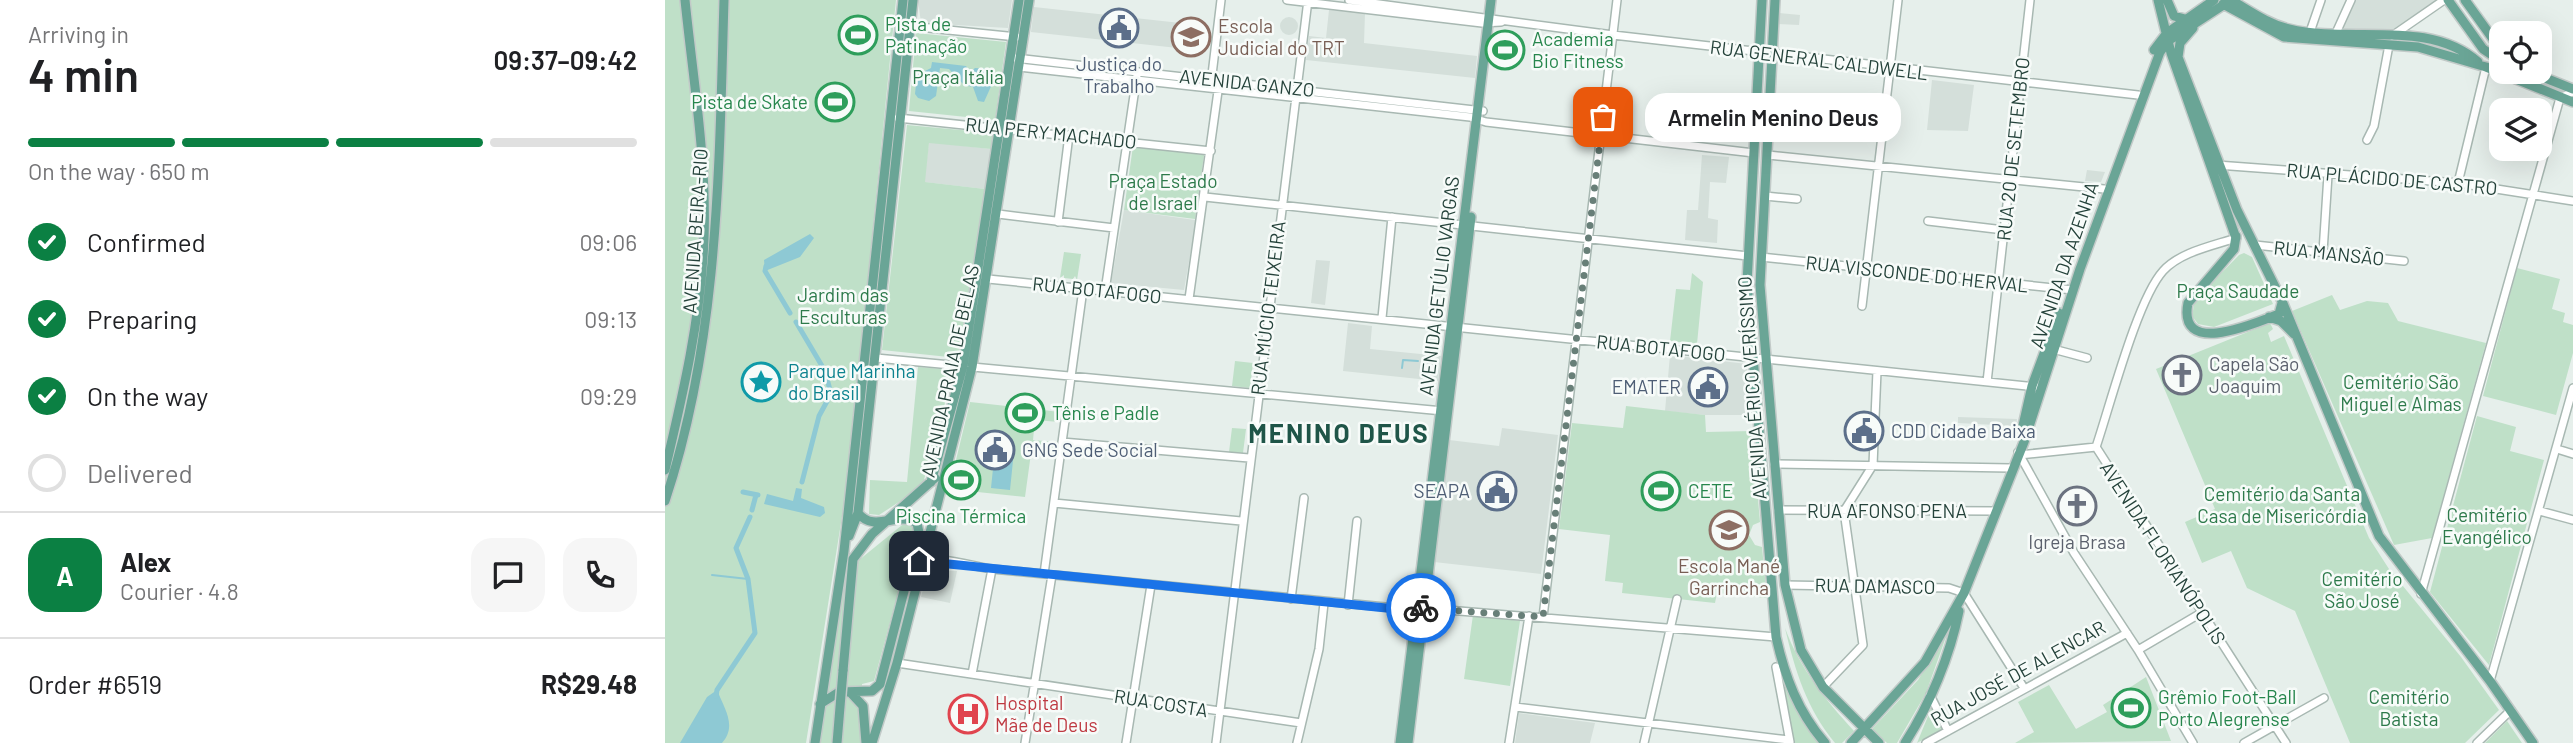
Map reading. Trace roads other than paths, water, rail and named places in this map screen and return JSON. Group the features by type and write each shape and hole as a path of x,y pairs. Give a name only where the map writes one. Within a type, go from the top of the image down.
{"main road":[{"name":"AVENIDA BEIRA-RIO","path":"665,470 688,364 704,237 699,133 685,0"},
{"name":"AVENIDA BEIRA-RIO","path":"665,501 691,408 713,274 724,0"},
{"path":"844,551 858,513 876,358 903,0"},
{"path":"815,743 844,551 895,117 913,0"},
{"name":"AVENIDA PRAIA DE BELAS","path":"872,743 897,663 950,457 1016,61 1019,0"},
{"name":"AVENIDA PRAIA DE BELAS","path":"1018,37 1029,0"},
{"name":"AVENIDA GETÚLIO VARGAS","path":"1491,0 1493,21"},
{"name":"AVENIDA GETÚLIO VARGAS","path":"1400,743 1420,609 1496,0"},
{"name":"AVENIDA ÉRICO VERÍSSIMO","path":"1762,0 1748,256 1751,357 1778,669 1807,723 1825,743"},
{"name":"AVENIDA ÉRICO VERÍSSIMO","path":"1775,0 1762,257 1764,358 1785,585 1801,650 1823,687 1879,743"},
{"path":"2158,0 2167,37 2214,165 2281,301 2379,536 2490,681 2533,743"},
{"path":"2167,0 2174,16 2185,19"},
{"path":"2446,0 2477,43 2489,55"},
{"path":"2465,0 2489,33"},
{"path":"2167,37 2185,19 2225,1"},
{"path":"2167,37 2198,21 2225,1"},
{"path":"2225,1 2274,25 2428,49 2484,66 2573,102"},
{"path":"2225,1 2284,37 2390,41 2423,38 2457,47 2484,66"},
{"path":"2198,21 2181,43 2178,57 2236,238"},
{"name":"AVENIDA DA AZENHA","path":"1851,743 1925,663 1962,596 2018,452 2037,387 2154,50 2167,37"},
{"name":"AVENIDA DA AZENHA","path":"2037,387 2053,349 2070,290 2167,37"},
{"path":"2457,47 2477,43"},
{"path":"2552,82 2573,91"},
{"name":"AVENIDA PRAIA DE BELAS","path":"931,482 967,366 988,279 998,214 1005,128"},
{"path":"2237,210 2234,249 2192,297 2187,310 2191,323 2198,331 2215,336 2280,312 2281,301"},
{"path":"2234,249 2247,246 2261,259"},
{"path":"2269,317 2281,321 2295,335"},
{"name":"AVENIDA DA AZENHA","path":"1996,511 2018,452"},
{"path":"837,743 853,559 872,534 931,482 950,457"},
{"path":"820,704 834,694 872,691 880,684 919,533 917,523 911,519 873,523 864,521 858,513"},
{"name":"AVENIDA DA AZENHA","path":"1905,743 1930,695 1953,637 1962,596"},
{"name":"AVENIDA GETÚLIO VARGAS","path":"1408,743 1420,609"},
{"path":"849,691 863,706 866,743"}],"street":[{"path":"1189,299 1211,151 1221,0"},
{"path":"1287,0 1419,12"},
{"path":"1349,0 1419,12"},
{"path":"1543,617 1617,0"},
{"path":"1862,306 1898,0"},
{"name":"RUA 20 DE SETEMBRO","path":"1987,382 2030,0"},
{"path":"2310,32 2321,0"},
{"path":"2336,33 2351,0"},
{"path":"2367,140 2374,126 2390,41 2446,0"},
{"name":"RUA MÚCIO TEIXEIRA","path":"1216,743 1307,1"},
{"name":"RUA GENERAL CALDWELL","path":"1419,12 2021,84 2138,95"},
{"path":"909,26 1018,37"},
{"name":"AVENIDA GANZO","path":"1016,61 1081,74 1137,75"},
{"name":"AVENIDA GANZO","path":"1016,61 1082,65 1137,75 1385,103 1600,138 1755,153"},
{"path":"1081,74 1082,65"},
{"path":"2458,183 2484,66"},
{"path":"1105,291 1137,75"},
{"path":"2421,594 2560,97 2573,91"},
{"name":"RUA PERY MACHADO","path":"895,117 1211,151"},
{"path":"1058,222 1069,135"},
{"path":"1767,155 2104,189"},
{"name":"RUA PLÁCIDO DE CASTRO","path":"2214,165 2458,183 2532,192 2573,201"},
{"path":"2323,253 2328,175"},
{"path":"1765,196 1797,199"},
{"path":"1205,197 1392,217 1467,222 1748,256"},
{"path":"998,214 1114,228"},
{"path":"1382,318 1392,217"},
{"path":"1928,221 2004,230"},
{"name":"AVENIDA FLORIANÓPOLIS","path":"2236,238 2188,255 2170,265 2157,280 2135,330 2096,447 2286,743"},
{"name":"RUA MANSÃO","path":"2255,245 2404,261"},
{"name":"RUA VISCONDE DO HERVAL","path":"1762,257 2070,290"},
{"name":"RUA BOTAFOGO","path":"988,279 2037,387"},
{"path":"1025,743 1083,289"},
{"path":"2053,349 2087,358"},
{"path":"876,358 1445,408"},
{"path":"1823,687 1863,645 1844,511 1873,465 1877,371"},
{"path":"2490,681 2573,388"},
{"path":"1062,442 1249,458"},
{"path":"2096,447 2018,452 2074,553 2138,650 2193,743"},
{"path":"2557,449 2573,454"},
{"path":"1774,464 2010,468"},
{"path":"1291,599 1304,498"},
{"path":"1054,503 1241,522"},
{"name":"RUA AFONSO PENA","path":"1778,510 1996,511"},
{"path":"2540,511 2573,520"},
{"path":"1349,605 1357,521"},
{"path":"912,566 925,560 1324,603 1543,617 1776,637"},
{"path":"972,674 992,569"},
{"name":"RUA DAMASCO","path":"1785,585 1853,584 1949,588 1962,596"},
{"path":"1126,743 1151,585"},
{"path":"1962,596 2024,688"},
{"path":"1644,743 1677,599"},
{"path":"1297,743 1318,649 1324,603"},
{"path":"2138,650 2201,613"},
{"path":"1509,743 1529,616"},
{"name":"RUA JOSÉ DE ALENCAR","path":"1926,743 2127,633"},
{"name":"RUA COSTA","path":"897,663 1301,723"},
{"path":"1515,707 1789,741 1778,669"},
{"path":"1930,695 1948,730"},
{"path":"2244,743 2324,698"},
{"path":"2477,743 2511,710"}],"water":[{"path":"932,62 966,66 970,72 975,68 991,69 993,82 984,102 978,101 973,87 964,85 949,69 940,68 936,96 929,101 918,98 915,94 917,75 931,68"},
{"path":"810,234 814,238 800,257 765,271 764,260"},
{"path":"995,449 1014,451 1010,490 991,488"},
{"path":"796,488 802,489 801,498 824,507 825,513 820,517 764,504 767,494 793,501"},
{"path":"717,690 729,724 722,743 680,743 707,697"}],"waterway":[{"path":"766,266 765,271 790,313"},
{"path":"796,322 825,371 831,394 819,416 802,482"},
{"path":"1402,368 1403,360 1418,361"},
{"path":"743,492 758,495"},
{"path":"752,510 756,495"},
{"path":"716,696 717,690 755,633 748,579 736,548 750,517"},
{"path":"712,575 748,579"}],"place":[{"name":"Justiça do Trabalho","path":"1119,28"},
{"name":"Pista de Patinação","path":"858,35"},
{"name":"Escola Judicial do TRT","path":"1191,37"},
{"name":"Academia Bio Fitness","path":"1505,50"},
{"name":"Pista de Skate","path":"835,102"},
{"name":"Armelin Menino Deus","path":"1603,117"},
{"name":"Capela São Joaquim","path":"2182,375"},
{"name":"Parque Marinha do Brasil","path":"761,382"},
{"name":"EMATER","path":"1708,387"},
{"name":"Tênis e Padle","path":"1025,413"},
{"name":"CDD Cidade Baixa","path":"1864,431"},
{"name":"GNG Sede Social","path":"995,450"},
{"name":"Piscina Térmica","path":"961,480"},
{"name":"SEAPA","path":"1497,491"},
{"name":"CETE","path":"1661,491"},
{"name":"Igreja Brasa","path":"2077,506"},
{"name":"Escola Mané Garrincha","path":"1729,530"},
{"name":"Grêmio Foot-Ball Porto Alegrense","path":"2131,708"},
{"name":"Hospital Mãe de Deus","path":"968,714"}],"district":[{"name":"MENINO DEUS","path":"1339,434"}],"park label":[{"name":"Praça Itália","path":"958,77"},
{"name":"Praça Estado de Israel","path":"1163,192"},
{"name":"Praça Saudade","path":"2238,291"},
{"name":"Jardim das Esculturas","path":"843,306"},
{"name":"Cemitério São Miguel e Almas","path":"2401,393"},
{"name":"Cemitério da Santa Casa de Misericórdia","path":"2282,505"},
{"name":"Cemitério Evangélico","path":"2487,526"},
{"name":"Cemitério São José","path":"2362,590"},
{"name":"Cemitério Batista","path":"2409,708"}]}
